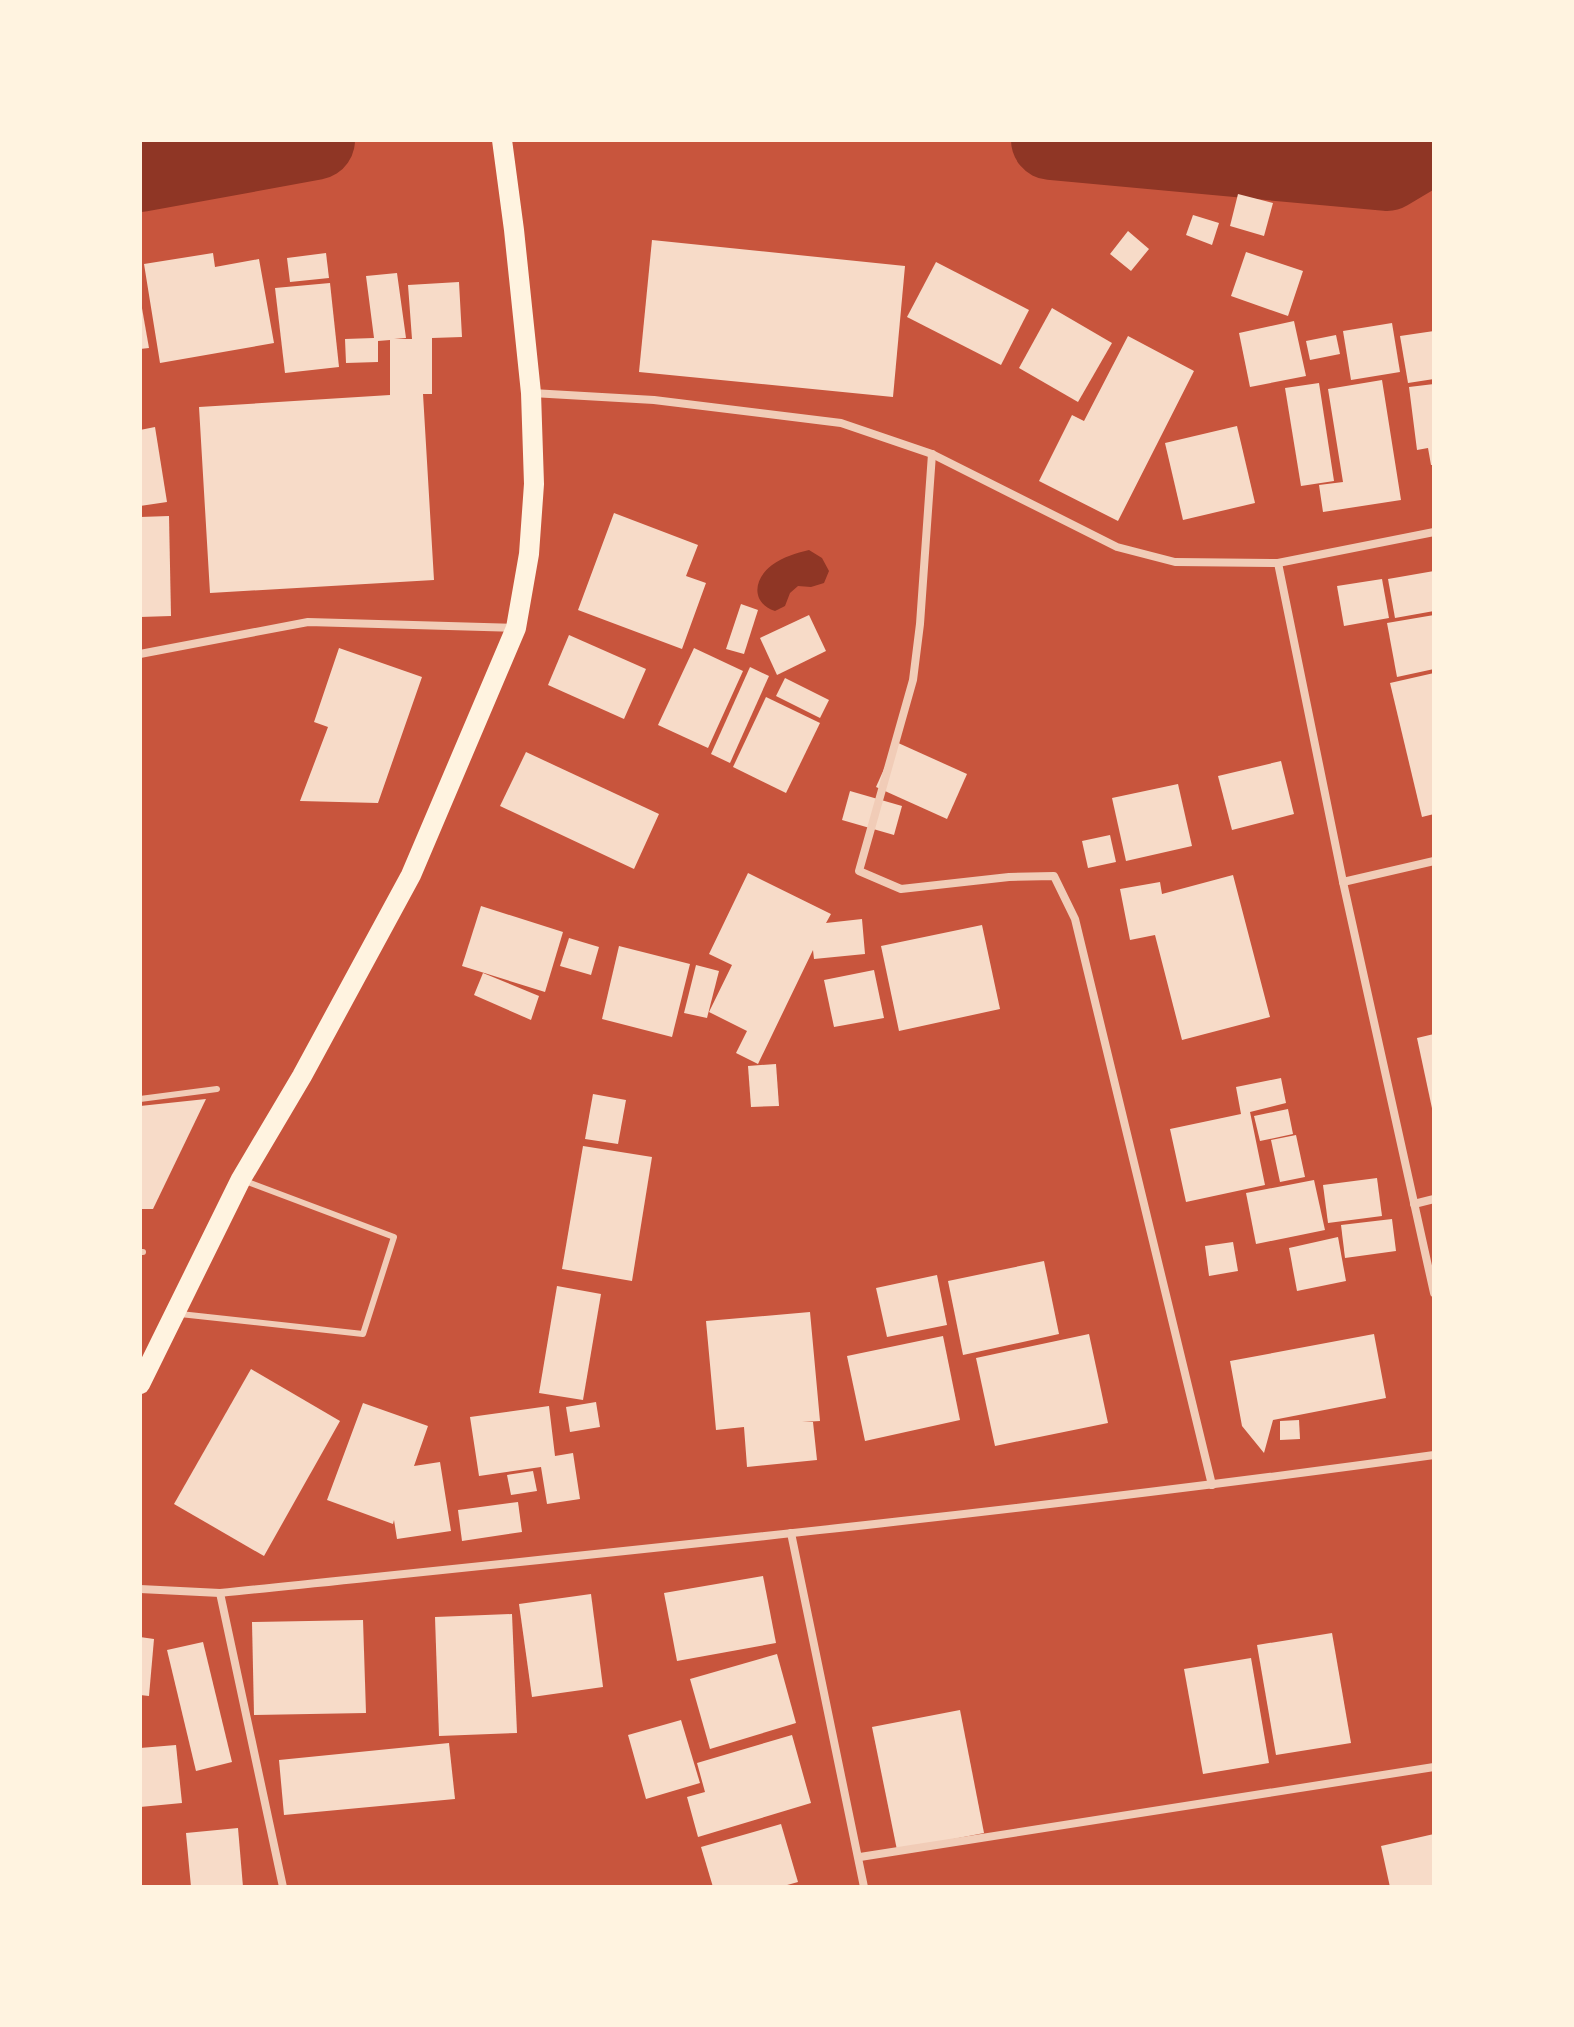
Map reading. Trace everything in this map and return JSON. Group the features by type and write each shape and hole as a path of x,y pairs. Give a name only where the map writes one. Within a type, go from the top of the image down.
{"main road":[{"path":"140,1384 241,1179 302,1076 411,875 516,628 529,554 534,484 531,393 502,140"}],"street":[{"path":"531,393 654,400 841,423 932,454 1117,547 1175,562 1278,563 1434,532"},
{"path":"932,454 913,680 859,871 901,889 1009,877 1054,876 1075,919 1212,1485"},
{"path":"1278,563 1343,882 1434,1293"},
{"path":"140,654 308,622 516,628"},
{"path":"1343,882 1434,861"},
{"path":"1414,1204 1434,1199"},
{"path":"140,1589 220,1593 791,1533 1212,1485 1434,1455"},
{"path":"791,1533 864,1887"},
{"path":"220,1593 283,1887"},
{"path":"860,1857 1434,1767"}],"lane":[{"path":"140,1099 217,1089"},
{"path":"177,1313 363,1334 394,1237 241,1179"}],"shaded area":[{"path":"809,550 822,558 829,571 824,583 811,587 798,586 790,593 785,606 775,611 767,607 758,597 761,577 772,565"}],"building":[{"path":"1238,194 1273,203 1264,236 1230,226"},
{"path":"1193,215 1219,223 1212,245 1186,235"},
{"path":"1128,231 1149,249 1131,271 1110,254"},
{"path":"652,240 905,266 893,397 639,372"},
{"path":"1246,252 1303,271 1288,316 1231,296"},
{"path":"213,253 215,267 259,259 274,343 160,363 144,264"},
{"path":"326,253 329,278 290,282 287,258"},
{"path":"936,262 1029,310 1001,365 907,317"},
{"path":"397,273 406,338 394,339 412,339 408,285 459,282 462,337 432,338 432,394 423,394 434,580 210,593 199,407 390,395 390,340 378,341 378,362 346,363 345,339 374,338 366,276"},
{"path":"330,283 339,367 285,373 275,288"},
{"path":"140,297 149,348 140,349"},
{"path":"1052,308 1112,343 1078,402 1019,368"},
{"path":"1294,321 1306,376 1250,387 1239,333"},
{"path":"1392,323 1400,372 1351,380 1343,331"},
{"path":"1434,331 1434,379 1408,383 1400,336"},
{"path":"1336,335 1340,354 1310,360 1306,341"},
{"path":"1128,336 1194,371 1118,521 1039,481 1072,415 1084,421"},
{"path":"1382,380 1401,500 1323,512 1319,485 1343,482 1328,389"},
{"path":"1319,383 1334,481 1301,486 1285,388"},
{"path":"1434,384 1434,465 1431,465 1428,448 1417,450 1409,387"},
{"path":"1237,426 1255,503 1183,520 1165,443"},
{"path":"155,427 167,502 140,506 140,430"},
{"path":"614,513 698,545 686,576 706,583 682,649 578,610"},
{"path":"169,516 171,616 140,617 140,517"},
{"path":"1434,571 1434,611 1395,618 1388,579"},
{"path":"1382,579 1389,618 1344,626 1337,586"},
{"path":"741,604 758,610 744,654 726,649"},
{"path":"809,615 826,651 777,675 760,638"},
{"path":"1434,615 1434,669 1397,677 1387,623"},
{"path":"569,635 646,669 624,719 548,685"},
{"path":"339,648 422,677 378,803 300,801 328,727 314,722"},
{"path":"694,648 743,671 708,748 658,725"},
{"path":"750,667 769,676 730,763 711,754"},
{"path":"1434,673 1434,814 1422,817 1390,683"},
{"path":"785,678 829,700 820,718 776,696"},
{"path":"766,697 820,723 786,793 733,767"},
{"path":"896,742 967,774 947,819 876,787"},
{"path":"526,752 659,814 634,869 500,806"},
{"path":"1281,761 1294,814 1232,830 1218,776"},
{"path":"1178,784 1192,846 1126,861 1112,798"},
{"path":"850,791 902,806 894,835 842,820"},
{"path":"1110,835 1116,862 1088,868 1082,841"},
{"path":"748,873 831,914 826,923 862,919 865,954 814,959 813,950 758,1064 736,1053 747,1031 709,1012 732,965 709,954"},
{"path":"1233,875 1270,1017 1182,1040 1155,935 1130,940 1120,889 1160,882 1162,894"},
{"path":"481,906 563,932 545,992 462,966"},
{"path":"982,925 1000,1009 899,1031 881,946"},
{"path":"569,938 599,947 591,975 560,966"},
{"path":"619,946 690,964 672,1037 602,1019"},
{"path":"696,965 719,971 707,1018 684,1013"},
{"path":"874,970 884,1018 834,1027 824,980"},
{"path":"483,973 539,996 531,1020 474,995"},
{"path":"1434,1034 1434,1113 1433,1113 1417,1038"},
{"path":"776,1064 779,1106 751,1107 748,1066"},
{"path":"1281,1078 1286,1103 1250,1112 1265,1185 1186,1202 1170,1129 1241,1114 1236,1087"},
{"path":"593,1094 626,1100 618,1144 585,1139"},
{"path":"206,1099 153,1209 140,1209 140,1106"},
{"path":"1288,1109 1293,1134 1260,1141 1254,1116"},
{"path":"1296,1135 1305,1177 1280,1182 1271,1140"},
{"path":"583,1146 652,1157 632,1281 562,1269"},
{"path":"1377,1178 1382,1216 1328,1223 1323,1185"},
{"path":"1314,1180 1325,1230 1256,1244 1246,1193"},
{"path":"1392,1219 1396,1251 1345,1258 1341,1225"},
{"path":"1338,1237 1346,1281 1297,1291 1289,1248"},
{"path":"1233,1242 1238,1271 1209,1276 1205,1246"},
{"path":"1044,1261 1059,1334 963,1355 948,1281"},
{"path":"937,1275 947,1325 887,1337 876,1288"},
{"path":"557,1286 601,1294 583,1400 539,1393"},
{"path":"810,1312 820,1421 802,1422 813,1422 817,1460 747,1467 744,1427 716,1430 706,1321"},
{"path":"1089,1334 1108,1423 995,1446 976,1358"},
{"path":"1374,1334 1386,1398 1273,1420 1264,1453 1242,1426 1230,1361"},
{"path":"943,1336 960,1420 865,1441 847,1356"},
{"path":"251,1369 340,1421 264,1556 174,1504"},
{"path":"596,1402 600,1427 570,1432 566,1407"},
{"path":"363,1403 428,1426 414,1466 440,1462 451,1531 397,1539 394,1520 393,1524 327,1500"},
{"path":"549,1406 555,1456 573,1453 580,1499 547,1504 541,1467 479,1476 470,1417"},
{"path":"1299,1420 1300,1439 1280,1440 1280,1421"},
{"path":"533,1471 537,1491 511,1495 507,1475"},
{"path":"518,1502 522,1532 462,1541 458,1510"},
{"path":"763,1576 776,1643 677,1661 664,1593"},
{"path":"591,1594 603,1687 532,1697 519,1604"},
{"path":"512,1614 517,1733 439,1736 435,1617"},
{"path":"363,1620 366,1713 254,1715 252,1622"},
{"path":"1332,1633 1351,1743 1276,1755 1257,1645"},
{"path":"140,1637 154,1639 149,1696 140,1695"},
{"path":"203,1642 232,1762 196,1771 167,1650"},
{"path":"777,1654 796,1723 710,1749 690,1679"},
{"path":"1251,1658 1269,1763 1203,1774 1184,1669"},
{"path":"960,1710 984,1833 897,1850 872,1727"},
{"path":"681,1720 700,1783 646,1799 628,1735"},
{"path":"792,1735 811,1803 698,1837 687,1797 705,1792 697,1763"},
{"path":"449,1743 455,1799 284,1815 279,1760"},
{"path":"176,1745 182,1803 140,1807 140,1748"},
{"path":"781,1824 798,1882 780,1887 713,1887 701,1847"},
{"path":"238,1828 243,1887 191,1887 186,1833"},
{"path":"1434,1834 1434,1887 1390,1887 1381,1846"}],"waterway":[{"path":"140,172 315,140"},
{"path":"1051,140 1387,171 1434,143"}]}
